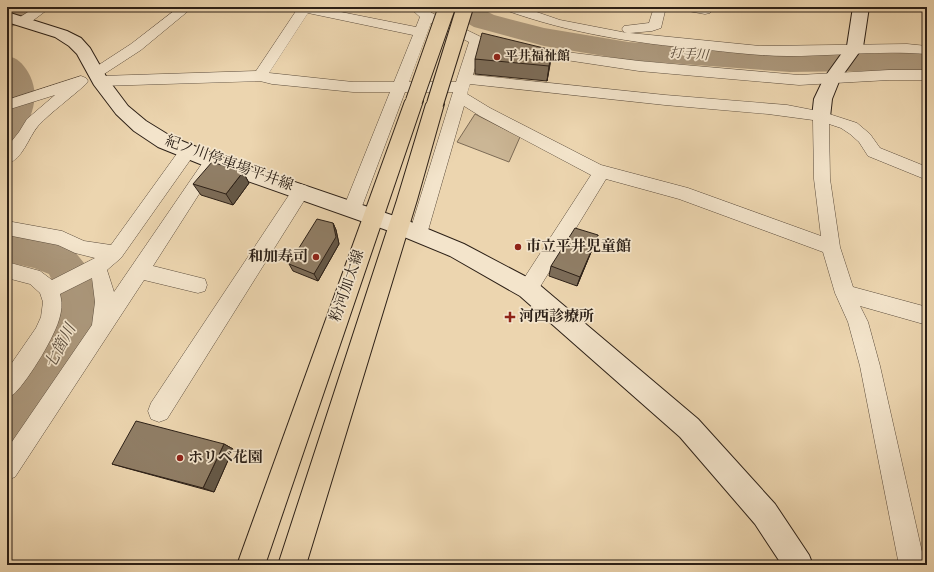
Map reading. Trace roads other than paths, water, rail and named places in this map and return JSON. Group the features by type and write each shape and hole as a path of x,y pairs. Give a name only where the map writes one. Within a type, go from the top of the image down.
{"main road":[{"name":"粉河加太線","path":"292,565 408,230 416,98 447,7"},
{"name":"粉河加太線","path":"251,565 362,212 416,98 465,7"}],"street":[{"path":"16,20 45,7"},
{"path":"7,158 26,136 32,124 187,7"},
{"path":"415,7 427,16 476,40 526,53 608,48 667,42 769,52 927,50"},
{"path":"510,7 527,14 594,32 652,28 656,25 660,7"},
{"path":"687,7 705,10 706,7"},
{"path":"861,7 852,51 833,77 823,99 821,117 822,179 831,247 845,292 858,322 870,366 912,565"},
{"path":"260,76 300,8 421,32"},
{"path":"416,98 421,32 427,16"},
{"name":"紀ノ川停車場平井線","path":"16,20 61,34 75,42 84,52 93,78 122,110 140,126 165,142 187,152 362,212 408,230 457,250 528,289 689,428 765,514 799,565"},
{"path":"594,32 608,48 639,66 799,80 833,77 927,75"},
{"path":"408,230 462,87 476,40"},
{"path":"7,105 93,78 260,76 272,79 353,87 416,98 462,87 778,109 842,122 851,126 869,143 874,152 927,174"},
{"path":"462,87 485,112 596,170 682,193 831,247"},
{"path":"53,288 94,268 115,253 187,152"},
{"path":"7,469 212,161"},
{"path":"528,289 602,172"},
{"path":"159,411 301,191"},
{"path":"7,228 62,238 82,248 115,253"},
{"path":"94,268 103,282 105,300 103,318 95,337"},
{"path":"7,270 37,278 53,288"},
{"path":"140,271 198,285"},
{"path":"7,387 44,336 52,306 53,288"},
{"path":"845,292 927,316"}],"waterway":[{"name":"七箇川","path":"7,20 28,7"},
{"name":"打手川","path":"458,7 484,21 544,37 628,51 790,63 927,61"},
{"name":"七箇川","path":"7,65 14,74 20,90 19,106 7,133"},
{"name":"七箇川","path":"7,117 16,114"},
{"name":"七箇川","path":"7,247 40,253 62,263 70,275 79,296 76,322 63,350 7,434"}],"place":[{"name":"平井福祉館","path":"497,57"},
{"name":"市立平井児童館","path":"518,247"},
{"name":"和加寿司","path":"316,257"},
{"name":"河西診療所","path":"510,317"},
{"name":"ホリベ花園","path":"180,458"}]}
